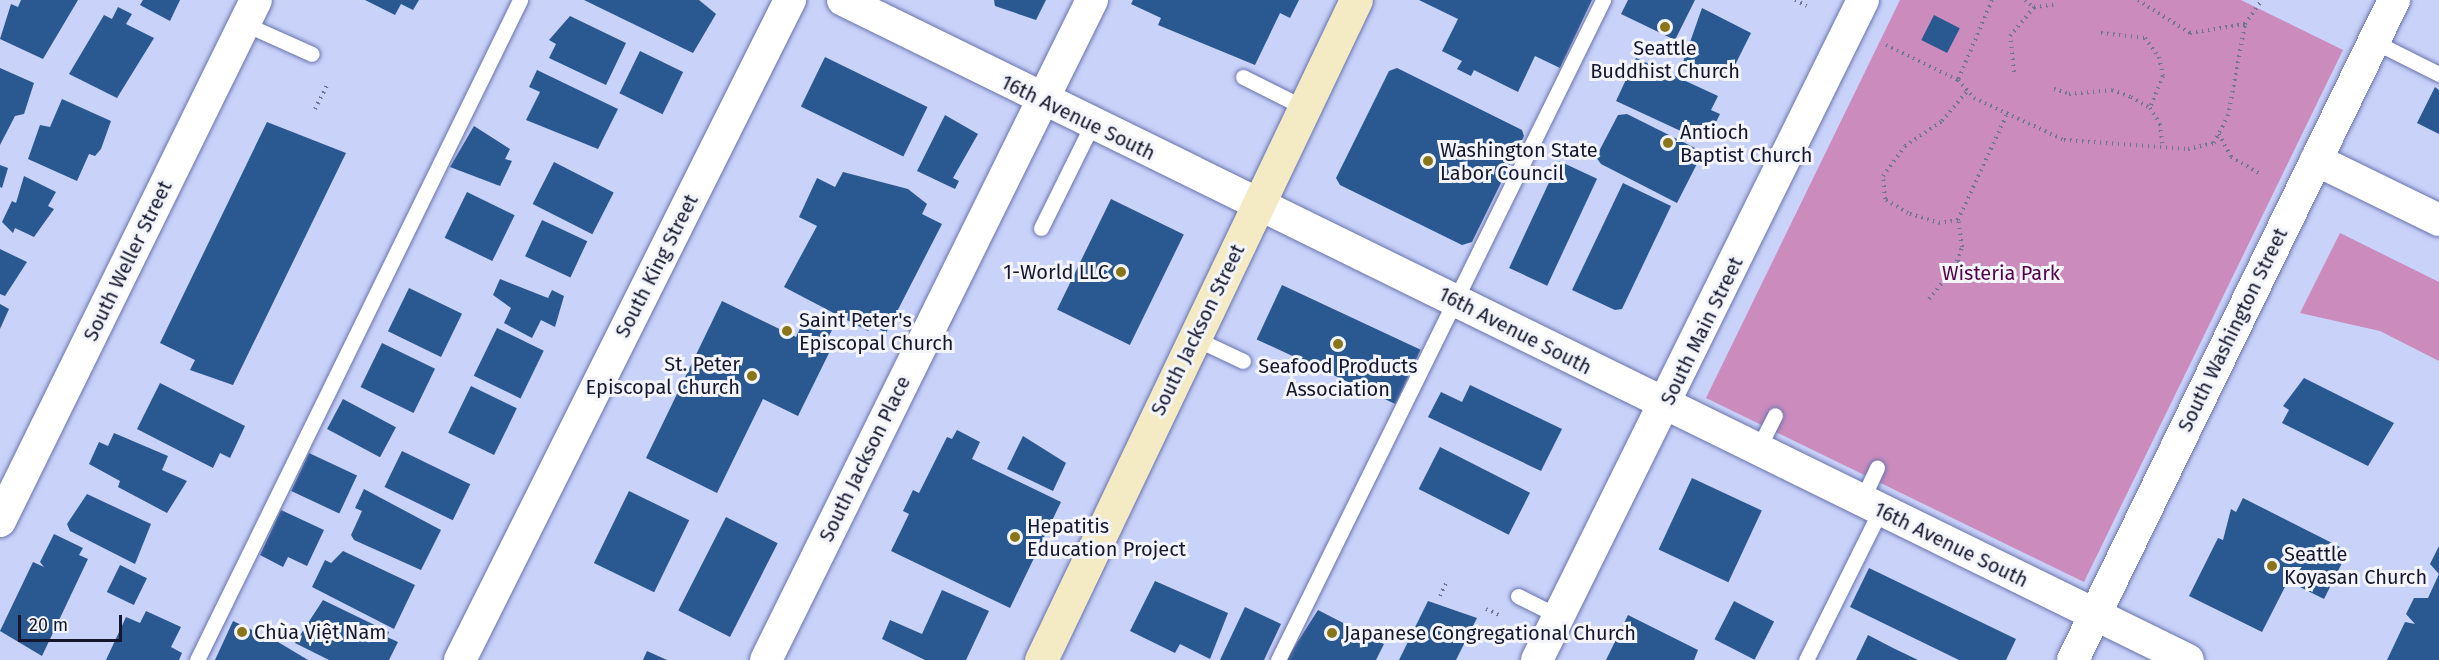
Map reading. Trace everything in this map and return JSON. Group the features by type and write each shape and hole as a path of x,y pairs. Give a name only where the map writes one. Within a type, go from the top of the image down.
{"main road":[{"name":"South Jackson Street","path":"1041,660 1356,0"}],"street":[{"name":"South King Street","path":"460,660 790,0"},
{"name":"16th Avenue South","path":"843,0 1042,101 1456,301 1665,407 2188,660"},
{"name":"South Jackson Place","path":"766,660 1092,0"},
{"name":"South Main Street","path":"1537,660 1665,407 1863,0"},
{"name":"South Washington Street","path":"2073,660 2394,0"},
{"name":"South Weller Street","path":"0,521 250,12"},
{"path":"2316,160 2439,220"}],"lane":[{"path":"197,660 520,0"},
{"path":"1278,660 1603,0"},
{"path":"250,12 312,54"},
{"path":"2374,42 2439,74"},
{"path":"1243,77 1305,108"},
{"path":"1041,228 1092,125"},
{"path":"1194,338 1243,361"},
{"path":"1757,451 1775,415"},
{"path":"1806,660 1870,506 1877,468"},
{"path":"1518,596 1558,616"}],"path":[{"path":"1794,0 1807,6"},
{"path":"1958,80 1992,0"},
{"path":"2025,0 2034,8"},
{"path":"2138,0 2190,33 2245,24"},
{"path":"1887,45 1958,80 1967,91 2006,116 2064,140 2163,148 2214,143 2228,116 2245,24 2262,0"},
{"path":"2014,72 2010,36 2034,8 2056,4"},
{"path":"2101,33 2145,38 2159,57 2163,76 2150,108"},
{"path":"315,109 328,83"},
{"path":"2054,89 2068,94 2112,90 2150,108 2160,124 2163,148"},
{"path":"1958,220 1940,223 1908,213 1885,199 1882,176 1905,146 1942,121 1967,91"},
{"path":"1929,299 1941,291 1958,260 1962,247 1958,220 2006,116"},
{"path":"2219,133 2231,157 2260,174"},
{"path":"1958,260 1974,277"},
{"path":"1440,596 1446,583"},
{"path":"1486,609 1507,619"}],"green space":[{"name":"Wisteria Park","path":"1900,0 2241,0 2343,50 2084,582 1706,398"},
{"path":"2340,233 2439,282 2439,361 2380,331 2300,313"}],"building":[{"path":"21,0 78,0 43,59 0,39 11,4 18,7"},
{"path":"143,0 180,0 170,21 140,5"},
{"path":"365,0 419,0 413,10 401,4 395,15"},
{"path":"584,0 699,0 716,14 693,53"},
{"path":"994,0 1046,0 1036,20 995,6"},
{"path":"1133,0 1299,0 1290,18 1280,13 1255,65 1158,25 1161,18 1131,4"},
{"path":"1419,0 1592,0 1560,68 1535,56 1518,92 1474,70 1471,76 1457,69 1462,61 1442,51 1458,19"},
{"name":"Seattle Buddhist Church","path":"1628,0 1695,0 1675,40 1621,14"},
{"path":"118,7 132,14 126,24 154,38 117,98 69,74 104,15 112,19"},
{"path":"1702,8 1751,33 1728,79 1683,62"},
{"path":"1934,15 1960,28 1947,53 1921,40"},
{"path":"570,16 626,43 606,85 549,58 556,44 549,40"},
{"path":"640,51 683,72 663,114 619,93"},
{"path":"825,57 927,107 903,156 801,106"},
{"path":"1636,58 1718,96 1711,110 1720,114 1713,128 1704,124 1698,139 1616,101"},
{"path":"0,68 34,83 24,114 15,116 0,145"},
{"path":"1397,68 1522,130 1524,136 1472,242 1462,245 1340,185 1336,178 1389,71"},
{"path":"537,70 618,109 598,149 526,120 540,92 529,87"},
{"path":"2435,87 2439,90 2439,134 2417,123"},
{"path":"62,99 111,121 101,149 95,156 89,154 77,181 28,159 40,125 50,127"},
{"path":"1627,114 1703,152 1677,203 1601,164 1596,157 1618,115"},
{"path":"945,115 978,134 953,178 959,181 955,189 917,171"},
{"path":"267,122 346,153 233,385 190,370 195,360 160,343"},
{"path":"474,126 510,149 505,159 512,161 500,186 450,167"},
{"path":"1559,161 1597,179 1547,286 1509,268"},
{"path":"554,162 614,192 592,234 533,204"},
{"path":"0,165 8,168 2,188 0,187"},
{"path":"843,172 908,189 927,204 922,214 942,224 886,333 871,325 868,331 784,287 817,226 799,217 817,178 835,187"},
{"path":"24,176 56,192 48,206 54,209 34,237 15,228 13,233 2,222 12,201 16,203"},
{"path":"1623,183 1671,206 1622,309 1615,310 1572,290"},
{"path":"467,192 515,215 492,261 445,238"},
{"name":"1-World LLC","path":"1111,199 1184,235 1130,345 1057,310"},
{"path":"542,220 587,241 570,277 525,256"},
{"path":"0,249 27,262 5,296 0,294"},
{"path":"500,279 548,298 552,290 564,296 555,327 541,320 532,338 504,323 511,308 493,295"},
{"name":"Seafood Products Association","path":"1282,285 1421,350 1395,404 1257,339"},
{"path":"409,288 462,314 441,357 388,331"},
{"name":"St. Peter Episcopal Church","path":"722,301 796,337 805,318 832,330 822,350 829,353 798,416 763,399 717,493 646,458"},
{"path":"0,304 9,309 0,329"},
{"path":"497,328 544,351 521,398 474,376"},
{"path":"382,343 435,369 414,413 361,387"},
{"path":"2304,378 2394,423 2368,466 2282,423 2289,410 2283,406"},
{"path":"160,383 245,426 230,458 220,453 213,468 137,429"},
{"path":"1470,385 1562,429 1541,471 1428,417 1441,392 1462,402"},
{"path":"471,386 517,408 494,455 448,433"},
{"path":"343,399 396,427 380,457 327,429"},
{"path":"957,430 980,442 972,459 1061,502 1010,608 891,551 909,514 903,511 913,490 919,493 947,437 952,439"},
{"path":"114,433 168,456 162,470 187,481 167,513 118,487 120,481 89,464 99,442 108,446"},
{"path":"1023,436 1066,463 1053,491 1007,469"},
{"path":"1440,447 1530,493 1509,535 1419,489"},
{"path":"402,451 470,484 453,520 384,487"},
{"path":"309,453 357,475 339,513 291,491"},
{"path":"1692,478 1762,511 1728,582 1659,550"},
{"path":"364,489 441,530 421,570 354,540 351,535 362,511 355,508"},
{"path":"629,491 689,520 654,592 594,563"},
{"path":"87,494 151,524 135,564 70,531 67,524"},
{"name":"Seattle Koyasan Church","path":"2243,498 2348,551 2324,599 2288,581 2262,632 2189,596 2218,538 2223,540 2231,509 2236,512"},
{"path":"281,510 324,530 307,566 288,557 283,567 260,555"},
{"path":"726,517 778,543 730,637 678,611"},
{"path":"54,534 83,548 79,555 88,559 42,656 0,631 33,562 44,567 40,562"},
{"path":"2439,546 2439,574 2430,564"},
{"path":"343,551 415,585 394,629 312,587 325,560 331,563"},
{"path":"120,565 147,578 134,605 107,592"},
{"path":"1869,568 2016,639 2006,660 1959,660 1850,607"},
{"path":"2439,574 2439,660 2387,660 2405,622 2415,624 2406,614 2414,598 2428,598"},
{"path":"1155,581 1228,613 1210,659 1180,644 1175,653 1130,631"},
{"path":"942,590 989,611 966,660 925,660 882,639 890,620 922,634"},
{"path":"323,600 389,632 387,637 398,642 389,660 329,660 295,643"},
{"path":"1428,601 1477,618 1456,660 1399,660"},
{"path":"1734,601 1774,621 1755,660 1714,639"},
{"path":"1245,607 1281,624 1264,660 1220,660"},
{"name":"Japanese Congregational Church","path":"1318,610 1384,644 1376,660 1286,660"},
{"path":"146,611 181,627 171,647 182,653 179,660 106,660 126,617 140,623"},
{"path":"1628,615 1698,650 1694,660 1606,660"},
{"name":"Chùa Việt Nam","path":"233,621 278,642 308,660 215,660"},
{"path":"1868,635 1893,648 1918,660 1856,660"},
{"path":"647,651 667,660 643,660"}],"place":[{"name":"Seattle Buddhist Church","path":"1665,27"},
{"name":"Antioch Baptist Church","path":"1668,143"},
{"name":"Washington State Labor Council","path":"1428,161"},
{"name":"1-World LLC","path":"1121,272"},
{"name":"Saint Peter's Episcopal Church","path":"787,331"},
{"name":"Seafood Products Association","path":"1338,344"},
{"name":"St. Peter Episcopal Church","path":"752,376"},
{"name":"Hepatitis Education Project","path":"1015,537"},
{"name":"Seattle Koyasan Church","path":"2272,566"},
{"name":"Chùa Việt Nam","path":"242,632"},
{"name":"Japanese Congregational Church","path":"1332,633"}]}
